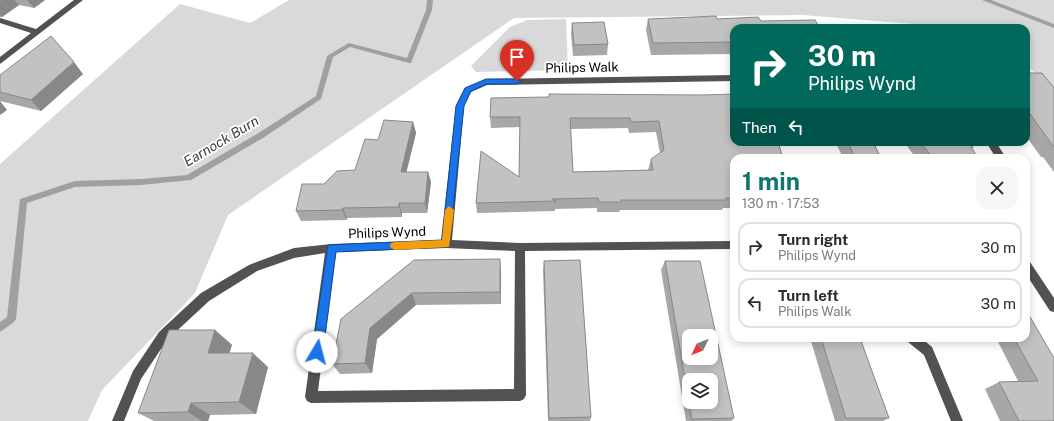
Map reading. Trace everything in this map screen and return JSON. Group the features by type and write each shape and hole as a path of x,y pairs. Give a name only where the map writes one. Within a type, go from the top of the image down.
{"street":[{"path":"0,61 79,0"},
{"path":"0,20 37,32"},
{"name":"Philips Walk","path":"446,244 460,106 468,90 486,82 730,78"},
{"name":"Philips Wynd","path":"118,421 137,375 163,336 205,297 253,268 294,253 331,248 446,244 520,248 730,246"},
{"path":"331,248 311,397 520,395 520,248"},
{"path":"1030,271 1054,307"},
{"path":"917,342 928,352 958,421"}],"shaded area":[{"path":"289,0 1054,0 1054,92 1030,69 1030,24 913,24 803,15 514,18 228,215 195,293 102,390 88,421 0,421 0,164 180,4 250,23"},
{"path":"566,19 568,70 476,72 471,66 510,27 527,20"}],"building":[{"path":"716,16 717,19 758,17 761,21 815,20 818,24 730,24 730,42 653,43 648,19"},
{"path":"604,22 608,44 574,45 572,23"},
{"path":"51,36 74,62 31,100 0,92 0,75"},
{"path":"1030,73 1042,73 1054,88 1053,146 1030,114"},
{"path":"549,94 730,94 730,146 779,146 782,154 730,154 730,198 726,198 726,200 621,200 621,202 599,202 598,198 552,199 556,201 476,203 481,151 519,177 520,117 490,117 491,98 549,97","holes":["570,118 630,118 631,122 659,121 664,150 651,159 653,170 573,172"]},
{"path":"384,120 413,122 401,172 428,172 425,203 399,203 399,207 296,211 302,184 324,184 337,171 355,170 365,139 378,140"},
{"path":"850,146 875,146 879,154 853,154"},
{"path":"923,146 973,146 971,147 975,154 930,154"},
{"path":"500,259 500,292 412,293 370,328 365,363 332,364 341,319 414,260"},
{"path":"580,260 591,417 549,418 544,261"},
{"path":"665,261 700,261 715,329 682,329 682,360"},
{"path":"1030,317 1054,358 1054,421 1019,421 999,382 1038,381 1016,342 1030,342"},
{"path":"169,330 215,330 208,353 253,353 239,402 191,403 188,412 138,413"},
{"path":"822,342 861,342 889,418 846,418"},
{"path":"718,344 734,418 692,419 690,409 718,409 718,373 684,373 683,365 718,365"}],"waterway":[{"name":"Earnock Burn","path":"0,328 11,319 23,201 75,184 141,182 188,178 260,136 319,97 330,56 349,45 409,61 429,10 430,0"},
{"name":"Earnock Burn","path":"985,0 1054,26"}],"slow traffic":[{"path":"395,246 446,244 449,210"}],"route":[{"path":"317,352 331,248 446,244 460,106 468,90 486,82 517,81"}]}
